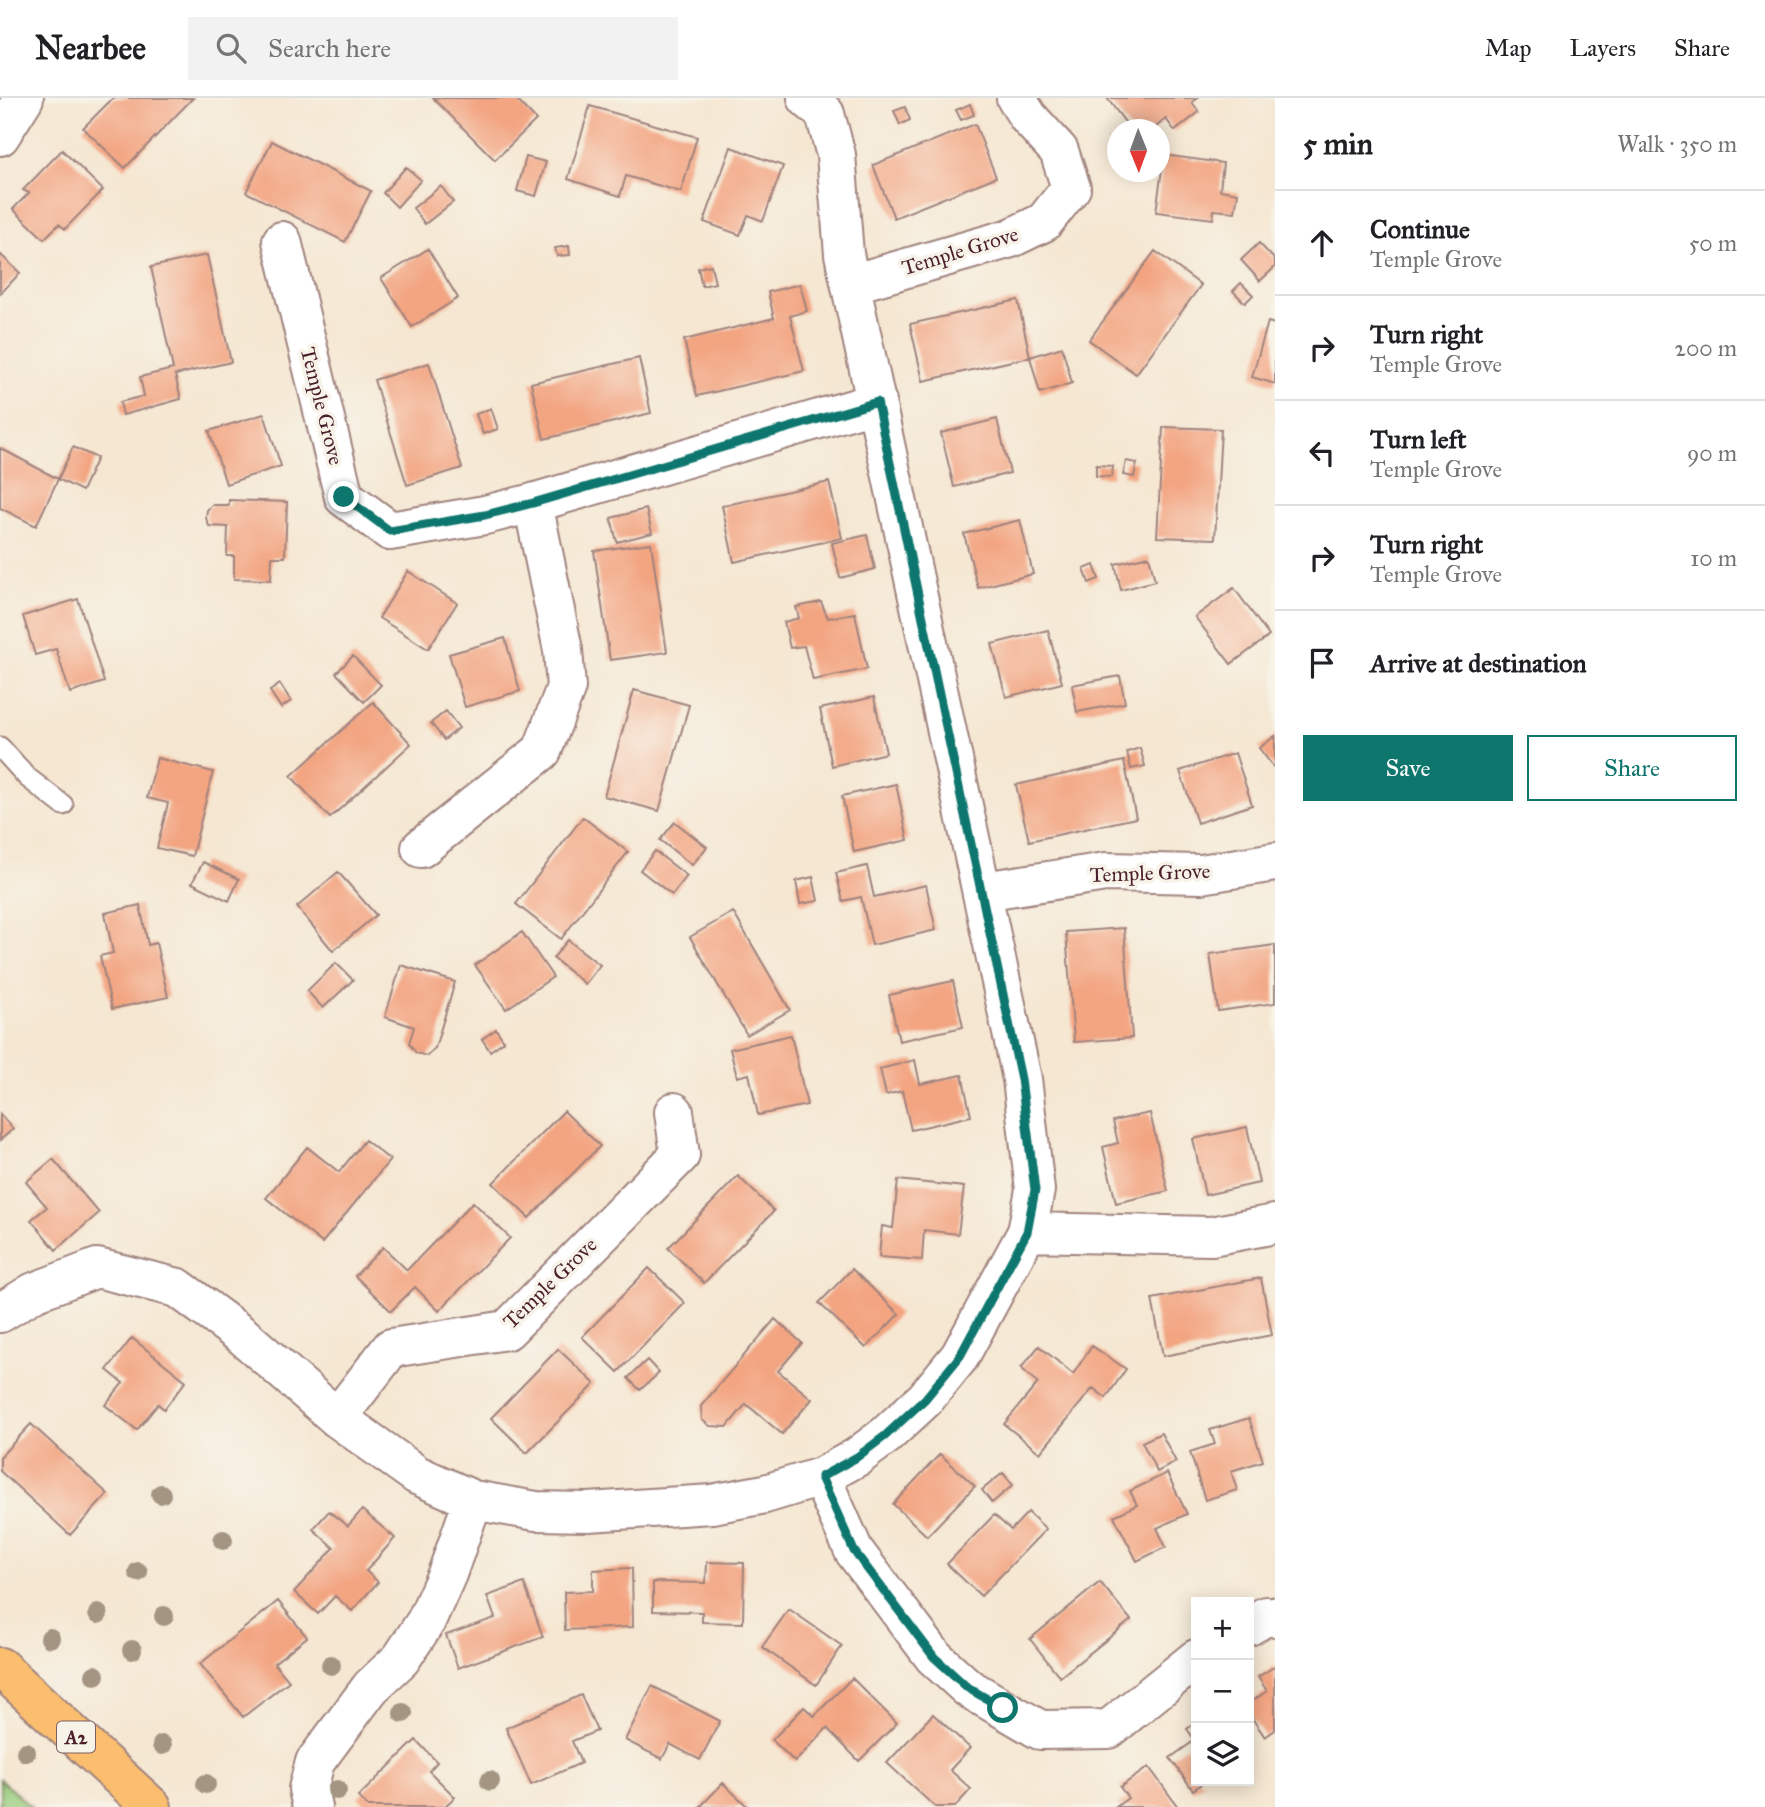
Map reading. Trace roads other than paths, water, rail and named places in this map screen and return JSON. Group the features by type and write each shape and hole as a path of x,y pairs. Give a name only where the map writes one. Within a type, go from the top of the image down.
{"highway":[{"name":"A2","path":"0,1667 152,1807"}],"street":[{"path":"0,136 24,98"},
{"path":"0,1313 34,1292 97,1268 178,1288 243,1336 337,1418 417,1475 473,1500 536,1511 588,1512 725,1502 765,1494 821,1477 857,1457 885,1436 925,1399 960,1356 1027,1232 1035,1190 1021,1079 844,254 836,155 825,114 807,98"},
{"name":"Temple Grove","path":"851,284 1011,238 1044,222 1071,188 1059,151 1028,117 1016,98"},
{"name":"Temple Grove","path":"282,241 344,497 390,531 485,515 533,503 877,402"},
{"path":"421,848 542,751 566,687 564,650 533,503"},
{"name":"Temple Grove","path":"982,891 1106,872 1201,874 1275,862"},
{"name":"Temple Grove","path":"337,1418 391,1348 507,1331 680,1155 674,1112"},
{"path":"1027,1232 1211,1236 1275,1224"},
{"path":"821,1477 854,1551 934,1657 968,1688 1040,1730 1109,1730 1195,1660"},
{"path":"312,1807 308,1789 315,1762 371,1687 401,1659 426,1621 447,1574 473,1500"},
{"path":"1254,1623 1266,1615 1275,1617"}],"lane":[{"path":"0,747 28,778 63,805"}]}
